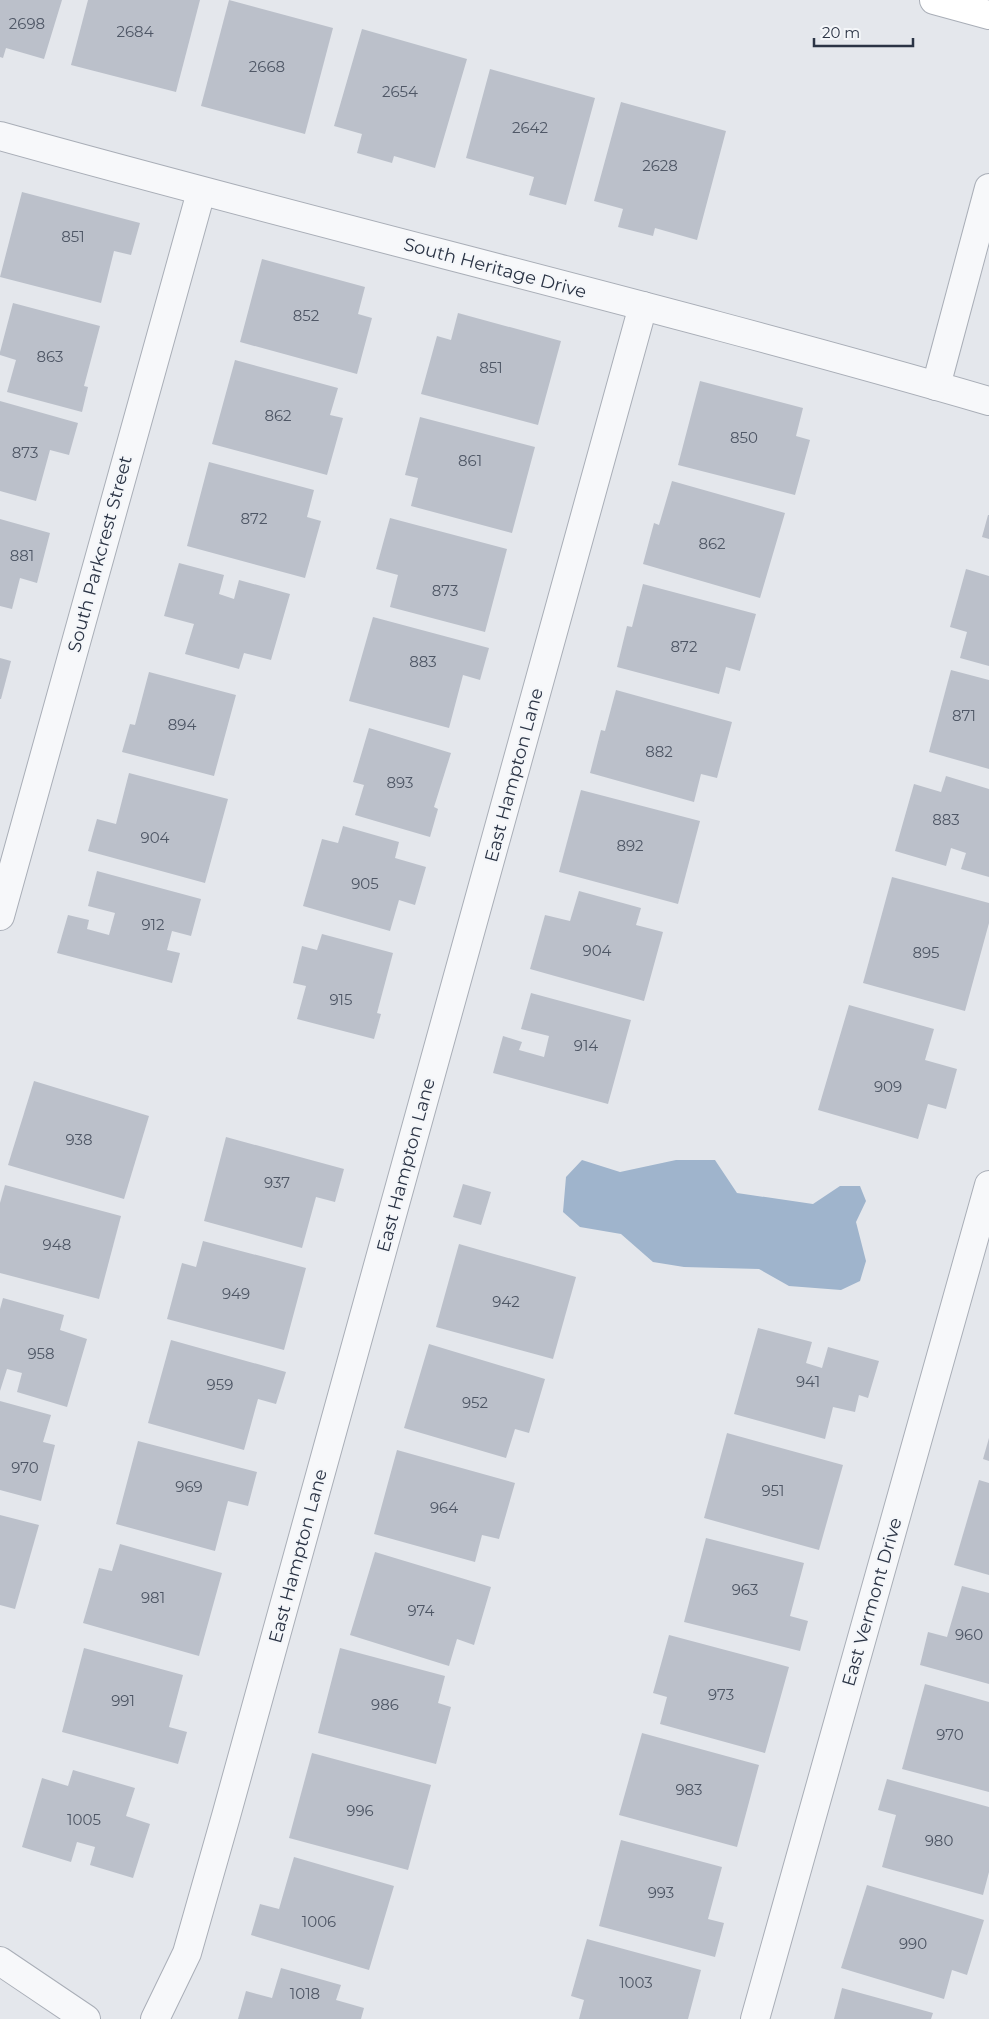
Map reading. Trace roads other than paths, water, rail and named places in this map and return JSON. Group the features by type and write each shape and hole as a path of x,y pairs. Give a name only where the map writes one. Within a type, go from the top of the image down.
{"main road":[{"path":"934,0 989,15"}],"street":[{"name":"South Heritage Drive","path":"0,136 201,192 643,306 989,401"},
{"path":"936,386 989,188"},
{"name":"South Parkcrest Street","path":"0,916 201,192"},
{"name":"East Hampton Lane","path":"155,2019 187,1953 229,1806 643,306"},
{"name":"East Vermont Drive","path":"755,2019 989,1185"},
{"path":"0,1961 86,2019"}],"water":[{"path":"582,1160 620,1172 676,1160 715,1160 737,1193 813,1204 840,1186 860,1186 866,1201 856,1222 866,1261 860,1281 841,1290 789,1286 759,1269 684,1267 653,1262 621,1234 580,1227 563,1212 566,1177"}]}
